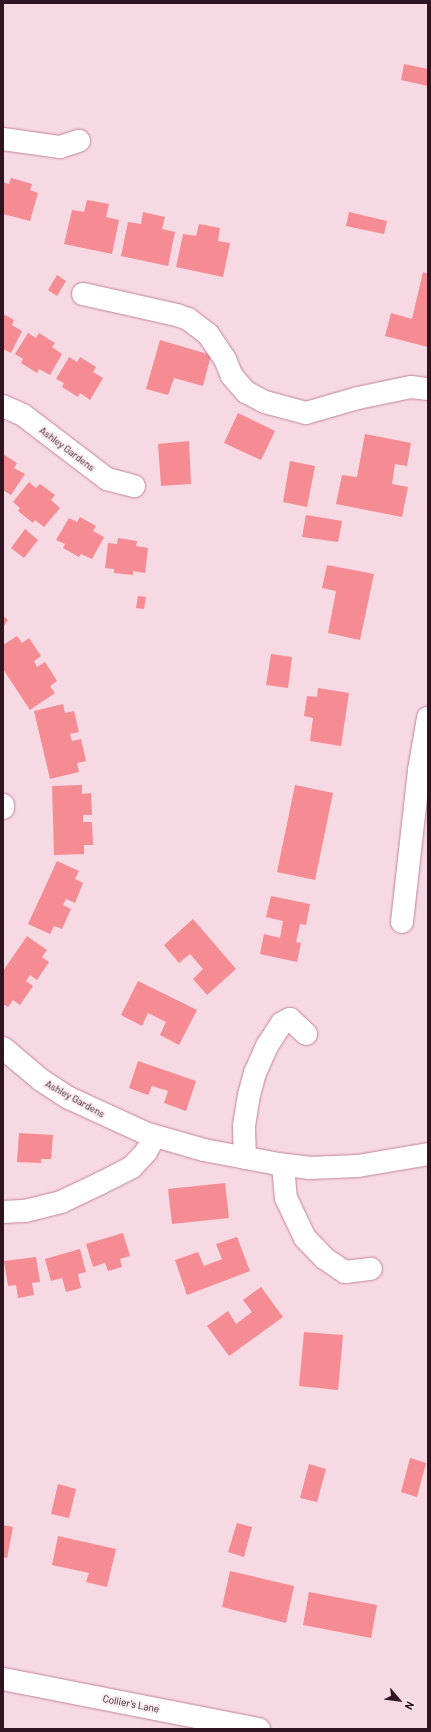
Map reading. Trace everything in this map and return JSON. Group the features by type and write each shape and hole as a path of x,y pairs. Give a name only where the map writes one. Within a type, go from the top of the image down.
{"street":[{"path":"3,139 60,147 79,142"},
{"path":"83,294 177,314 188,319 208,334 225,359 232,376 246,392 265,402 306,413 358,398 411,387 428,389"},
{"name":"Ashley Gardens","path":"3,406 23,415 107,479 134,486"},
{"path":"402,922 419,770 428,718"},
{"path":"245,1158 244,1126 249,1095 255,1073 267,1046 282,1023 290,1019 306,1034"},
{"name":"Ashley Gardens","path":"3,1048 41,1080 69,1098 118,1122 155,1136 204,1150 283,1165 309,1168 358,1166 428,1154"},
{"path":"3,1212 25,1211 61,1202 100,1183 132,1167 146,1152 155,1136"},
{"path":"283,1165 286,1198 305,1238 324,1258 345,1272 371,1269"},
{"name":"Collier's Lane","path":"3,1679 259,1729"}],"building":[{"path":"404,64 428,69 428,86 401,80"},
{"path":"11,178 32,184 30,190 38,193 30,221 3,214 3,182 9,184"},
{"path":"87,200 109,204 106,217 119,220 112,254 64,244 72,210 84,212"},
{"path":"143,212 165,217 162,229 175,232 168,266 121,256 128,222 141,224"},
{"path":"349,212 387,221 384,234 346,226"},
{"path":"199,224 220,228 218,241 230,243 223,277 176,267 183,234 196,236"},
{"path":"423,272 428,274 428,347 385,336 391,313 412,319"},
{"path":"57,275 66,281 57,296 48,290"},
{"path":"3,314 14,320 12,325 22,331 11,353 3,349"},
{"path":"28,333 36,338 39,333 55,343 52,347 62,354 50,375 39,369 37,373 21,363 23,359 15,354"},
{"path":"160,340 211,355 203,386 174,378 168,395 146,389"},
{"path":"69,357 77,362 80,357 96,367 93,372 103,378 90,400 80,393 78,397 62,387 64,383 56,379"},
{"path":"238,413 275,431 261,460 224,443"},
{"path":"365,434 411,443 407,466 395,464 392,484 408,487 402,517 336,504 342,475 357,477"},
{"path":"189,441 191,484 161,486 158,444"},
{"path":"3,454 17,463 14,468 25,474 11,495 3,490"},
{"path":"290,461 315,466 307,507 283,502"},
{"path":"29,482 36,488 40,484 55,495 51,500 60,508 44,527 35,520 33,523 18,511 20,508 13,502"},
{"path":"306,515 342,521 338,542 302,537"},
{"path":"80,517 96,526 93,531 104,537 92,559 81,554 79,557 63,548 65,544 56,540 69,518 77,522"},
{"path":"25,529 38,540 24,558 11,548"},
{"path":"118,538 137,541 136,546 148,548 145,573 133,571 133,575 114,573 114,569 105,568 108,543 117,544"},
{"path":"327,565 374,574 360,640 328,633 336,591 322,588"},
{"path":"138,596 146,597 144,609 136,608"},
{"path":"3,616 8,620 3,627"},
{"path":"17,636 22,643 29,638 41,656 34,661 37,667 45,662 57,681 50,686 55,693 30,710 3,669 3,645"},
{"path":"271,654 292,657 288,688 266,685"},
{"path":"318,688 349,693 341,746 310,741 313,718 304,716 307,696 317,697"},
{"path":"63,704 65,713 74,711 79,732 70,734 72,741 81,739 86,761 77,763 79,772 50,779 34,711"},
{"path":"82,785 82,794 91,793 92,815 83,815 83,822 92,822 93,845 84,845 84,854 54,855 52,786"},
{"path":"295,785 333,793 315,880 277,872"},
{"path":"57,861 79,871 75,879 83,883 75,903 66,899 63,905 71,909 62,929 54,926 50,934 28,924"},
{"path":"271,896 310,904 306,925 300,924 296,942 301,943 297,962 260,954 264,934 280,938 283,921 266,917"},
{"path":"193,919 236,969 207,995 193,979 203,969 190,954 179,963 164,945"},
{"path":"27,936 47,950 42,957 49,962 37,980 30,975 26,981 33,986 20,1005 13,1000 8,1007 3,1004 3,971"},
{"path":"138,981 197,1010 179,1045 160,1035 166,1022 148,1013 142,1026 121,1015"},
{"path":"138,1061 196,1081 186,1111 164,1103 168,1091 152,1086 148,1095 129,1088"},
{"path":"19,1133 53,1135 51,1159 41,1159 41,1163 17,1162"},
{"path":"225,1183 229,1218 172,1224 168,1189"},
{"path":"123,1233 130,1256 120,1259 122,1267 108,1271 105,1263 93,1267 86,1244"},
{"path":"237,1237 250,1271 187,1295 175,1260 198,1252 204,1266 222,1259 216,1244"},
{"path":"80,1249 86,1272 78,1274 81,1288 66,1292 62,1278 51,1281 45,1259"},
{"path":"36,1257 40,1282 32,1283 34,1295 18,1298 16,1285 8,1286 4,1261"},
{"path":"261,1287 283,1317 229,1356 207,1326 228,1311 236,1324 252,1312 243,1300"},
{"path":"304,1332 343,1335 338,1390 299,1386"},
{"path":"410,1458 426,1463 417,1497 401,1492"},
{"path":"309,1464 326,1469 317,1502 300,1498"},
{"path":"58,1484 76,1489 69,1518 51,1514"},
{"path":"237,1523 252,1527 244,1557 228,1552"},
{"path":"3,1525 13,1527 7,1558 3,1557"},
{"path":"58,1536 116,1549 107,1587 86,1582 89,1573 52,1565"},
{"path":"230,1571 294,1586 286,1623 222,1607"},
{"path":"309,1592 377,1605 371,1638 303,1625"}]}
